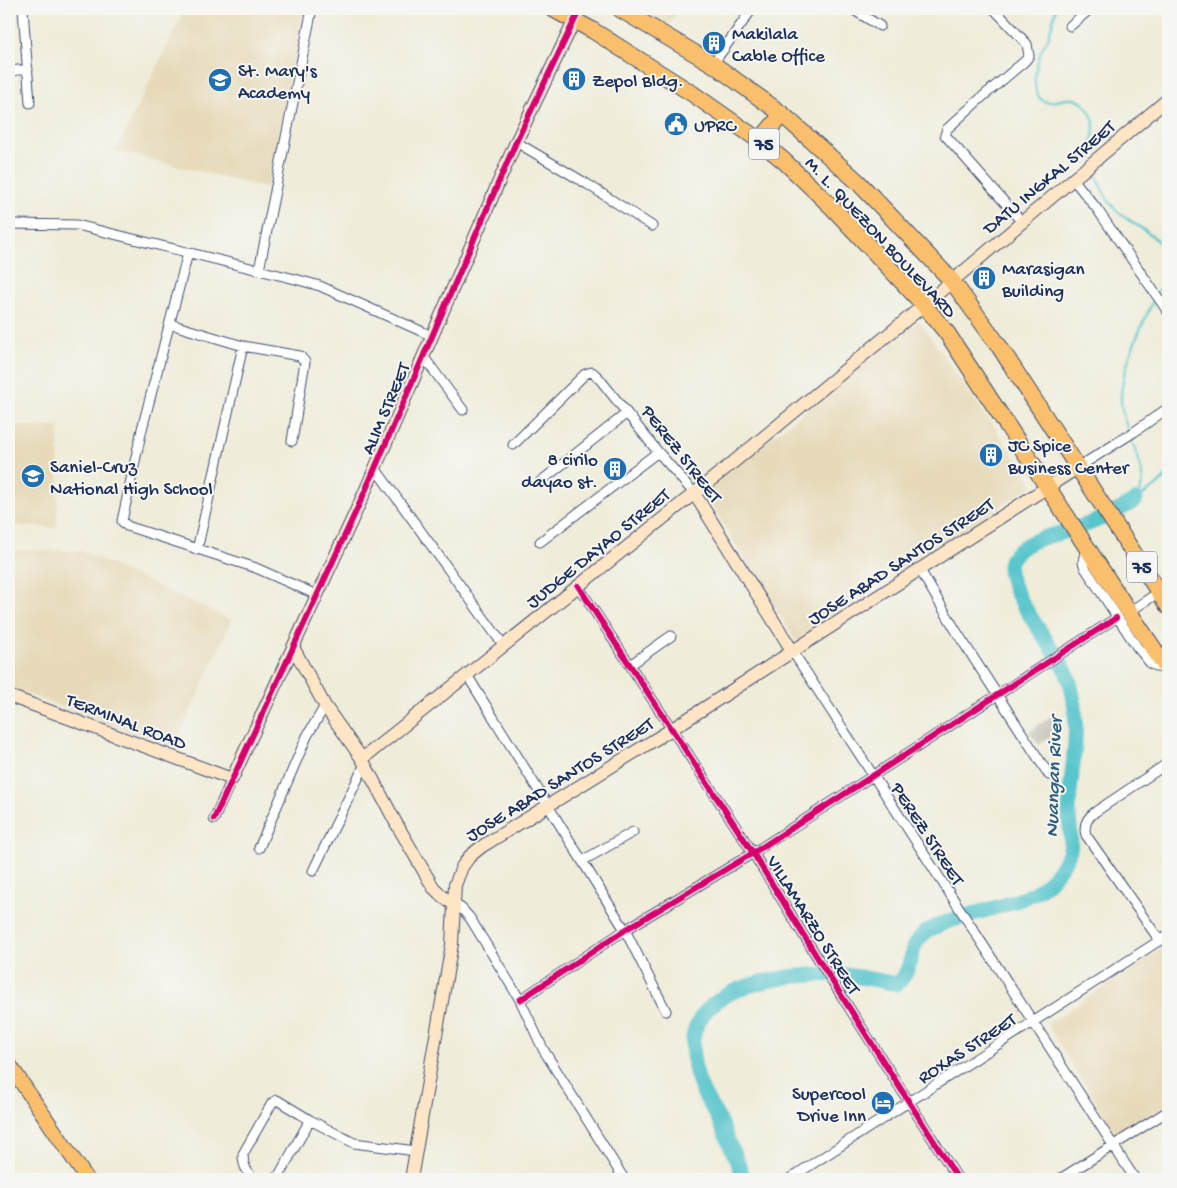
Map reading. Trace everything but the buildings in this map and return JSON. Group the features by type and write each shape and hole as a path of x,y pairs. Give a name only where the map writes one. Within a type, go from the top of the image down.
{"highway":[{"name":"M. L. QUEZON BOULEVARD","path":"553,9 577,14 760,141 833,208 924,305 970,366 1084,545 1122,615 1168,671"},
{"name":"M. L. QUEZON BOULEVARD","path":"620,9 714,64 782,114 858,182 952,281 999,346 1117,528 1164,589 1168,606"},
{"path":"760,141 782,114"}],"main road":[{"path":"9,1064 86,1179"}],"street":[{"path":"23,9 30,103"},
{"path":"259,270 312,9"},
{"path":"714,64 752,9"},
{"path":"852,9 880,26"},
{"path":"994,9 1027,44 1029,56 947,129 944,135 1022,222"},
{"path":"1070,26 1090,9"},
{"name":"ALIM STREET","path":"214,819 375,468 516,142 577,14"},
{"path":"9,71 28,69"},
{"name":"DATU INGKAL STREET","path":"924,305 1168,99"},
{"path":"516,142 587,184 652,226"},
{"path":"1073,179 1166,308"},
{"path":"9,224 77,225 320,286 432,336"},
{"path":"188,253 142,429 122,520 127,526 256,568 317,595"},
{"name":"JUDGE DAYAO STREET","path":"363,762 467,675 924,305"},
{"path":"170,324 244,346 300,356 304,359 292,441"},
{"path":"198,550 244,346"},
{"path":"423,356 463,410"},
{"name":"PEREZ STREET","path":"514,445 585,374 590,372 598,377 658,452 694,493 793,652 1135,1179"},
{"path":"1077,468 1168,408"},
{"path":"540,482 627,413"},
{"path":"540,542 658,452"},
{"path":"375,468 504,646"},
{"name":"JOSE ABAD SANTOS STREET","path":"411,1179 452,944 454,891 458,876 469,857 481,847 672,729 1077,468"},
{"path":"920,570 1048,775"},
{"name":"VILLAMARZO STREET","path":"578,586 753,853 958,1179"},
{"path":"520,1000 625,930 753,853 1164,589"},
{"path":"630,665 671,636"},
{"path":"293,647 325,706 363,762 434,887 442,896 461,908 470,918 520,1000 543,1048 624,1179"},
{"path":"467,675 625,930 666,1011"},
{"name":"TERMINAL ROAD","path":"9,696 232,779"},
{"path":"259,848 312,725 325,706"},
{"path":"313,871 363,762"},
{"path":"1160,941 1086,835 1085,830 1089,816 1168,763"},
{"path":"582,861 633,832"},
{"name":"ROXAS STREET","path":"789,1179 1168,935"},
{"path":"253,1179 245,1169 243,1162 244,1154 275,1101 280,1101 310,1120 354,1143 416,1151"},
{"path":"1060,1179 1168,1111"},
{"path":"277,1179 310,1120"}],"shaded area":[{"name":"St. Mary's Academy","path":"185,9 305,9 267,188 116,151"},
{"path":"639,9 679,9 668,26"},
{"path":"919,321 1033,485 796,641 703,492"},
{"name":"Saniel-Cruz National High School","path":"9,425 59,427 57,528 9,525"},
{"path":"9,550 81,551 232,620 173,749 9,687"},
{"path":"1054,714 1063,728 1039,745 1029,732"},
{"path":"1168,945 1168,1104 1117,1137 1047,1024"}],"waterway":[{"path":"1056,9 1048,39 1042,48 1037,63 1035,87 1039,97 1044,101 1070,99 1084,104 1091,114 1094,125 1091,147 1092,159"},
{"path":"1094,166 1103,190 1113,207 1152,235 1165,250 1168,259 1167,270 1158,292"},
{"path":"1136,500 1142,487 1142,475 1137,454 1124,418 1121,395 1129,358 1155,297"},
{"name":"Nuangan River","path":"1137,499 1168,475"},
{"name":"Nuangan River","path":"743,1179 721,1124 706,1099 695,1069 693,1055 695,1030 706,1011 724,997 746,986 798,976 844,975 897,984 907,971 914,949 921,936 943,924 1013,902 1029,895 1043,887 1065,860 1071,845 1069,808 1076,724 1072,690 1061,663 1030,616 1012,583 1009,570 1011,559 1016,552 1030,543 1096,521 1136,500"}],"cycle path":[{"path":"214,819 363,496 516,142 580,9"},
{"path":"578,586 753,853 958,1179"},
{"path":"520,1000 625,930 753,853 1116,618"}],"place":[{"name":"Makilala Cable Office","path":"714,43"},
{"name":"Zepol Bldg.","path":"574,79"},
{"name":"St. Mary's Academy","path":"220,80"},
{"name":"UPRC","path":"676,124"},
{"name":"Marasigan Building","path":"984,278"},
{"name":"JC Spice Business Center","path":"991,455"},
{"name":"8 cirilo dayao st.","path":"615,469"},
{"name":"Saniel-Cruz National High School","path":"33,476"},
{"name":"Supercool Drive Inn","path":"883,1103"}]}
